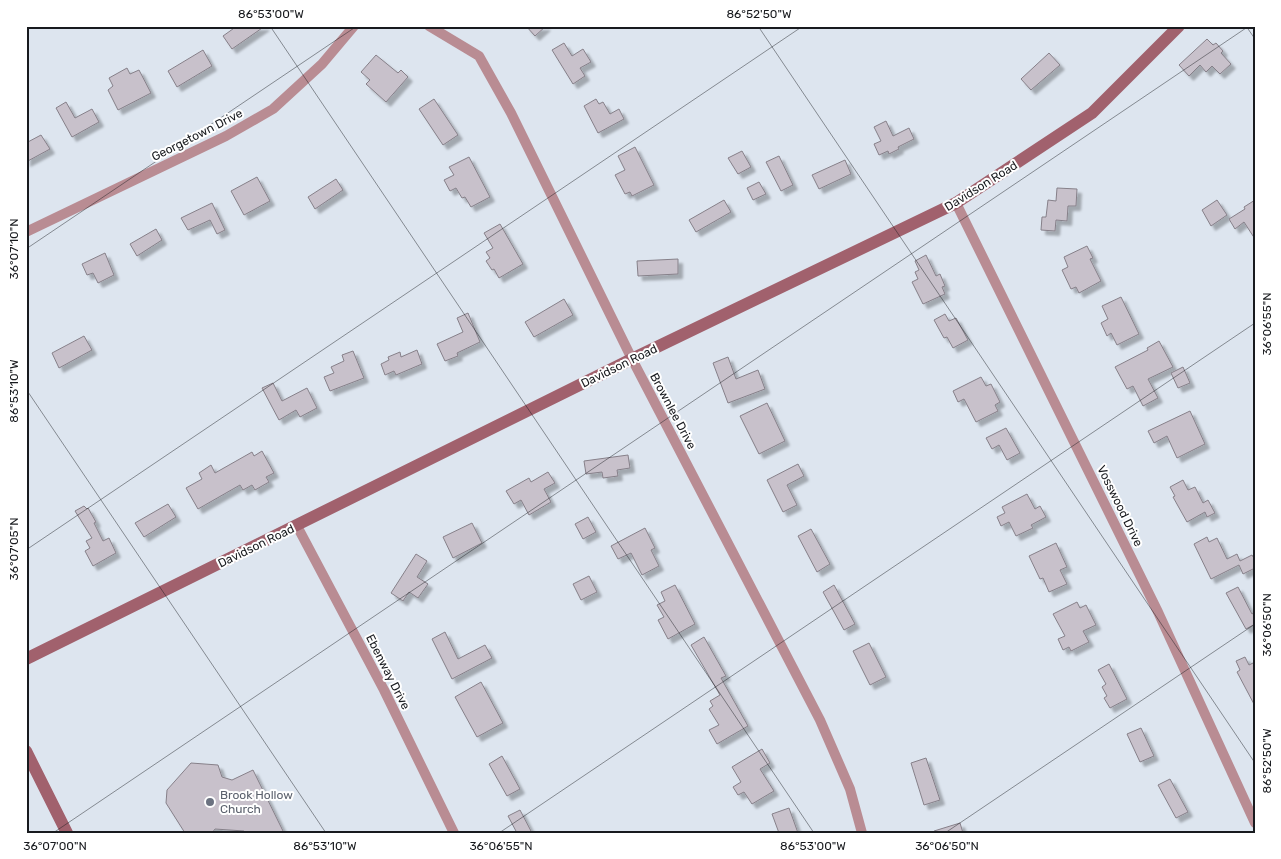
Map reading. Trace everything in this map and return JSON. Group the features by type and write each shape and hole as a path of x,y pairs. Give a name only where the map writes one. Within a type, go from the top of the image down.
{"street":[{"name":"Georgetown Drive","path":"26,232 226,136 272,109 322,64 354,26"},
{"name":"Brownlee Drive","path":"429,26 479,56 511,113 632,359 820,720 850,789 862,833"},
{"name":"Davidson Road","path":"26,659 632,359 956,204 1092,113 1179,26"},
{"name":"Vosswood Drive","path":"956,204 1158,612 1255,823"},
{"name":"Ebenway Drive","path":"297,526 384,690 454,833"},
{"path":"26,751 67,833"}],"building":[{"path":"237,26 265,26 232,49 223,36"},
{"path":"526,26 546,26 535,36"},
{"path":"1207,39 1213,45 1216,43 1223,51 1221,53 1231,64 1220,74 1212,66 1206,72 1200,65 1189,76 1179,65"},
{"path":"564,43 572,56 583,49 591,62 580,68 585,76 573,84 552,50"},
{"path":"203,50 212,66 177,87 168,71"},
{"path":"1049,53 1060,65 1031,90 1021,79"},
{"path":"376,55 398,73 401,70 408,77 386,102 366,84 370,80 361,72"},
{"path":"127,68 130,74 139,70 151,93 118,110 108,90 113,86 109,78"},
{"path":"434,99 458,135 443,145 419,109"},
{"path":"596,99 599,104 603,102 610,114 619,109 624,119 598,133 584,106"},
{"path":"66,102 75,118 92,109 99,122 72,137 56,108"},
{"path":"886,121 893,136 909,128 914,139 889,154 888,151 879,155 874,144 881,141 874,127"},
{"path":"41,135 50,149 26,162 26,143"},
{"path":"635,147 654,185 632,196 630,192 625,194 615,175 625,170 618,156"},
{"path":"742,151 751,167 738,174 728,158"},
{"path":"779,156 793,185 781,191 766,162"},
{"path":"469,157 490,197 471,207 456,188 450,191 444,180 454,175 449,167"},
{"path":"845,160 851,174 819,189 812,175"},
{"path":"257,177 270,201 244,215 231,191"},
{"path":"336,179 343,190 315,209 308,197"},
{"path":"759,182 766,194 753,200 747,188"},
{"path":"1057,188 1077,189 1076,206 1068,206 1067,221 1056,220 1055,231 1041,230 1042,217 1046,217 1048,200 1056,201"},
{"path":"724,200 731,212 696,232 689,220"},
{"path":"1217,200 1227,215 1211,226 1202,210"},
{"path":"1255,200 1255,239 1244,222 1235,229 1229,219"},
{"path":"212,203 225,230 217,234 210,220 188,230 181,218"},
{"path":"500,224 523,264 499,278 486,261 490,258 486,252 493,248 484,233"},
{"path":"156,229 162,240 137,256 130,244"},
{"path":"1087,246 1093,258 1090,259 1101,281 1079,293 1076,287 1071,289 1062,270 1068,267 1064,257"},
{"path":"105,253 114,275 98,283 93,273 87,275 82,264"},
{"path":"926,255 936,276 940,274 945,286 942,287 945,294 923,304 912,282 918,279 915,272 919,270 915,261"},
{"path":"678,259 678,274 638,276 637,261"},
{"path":"1121,297 1139,334 1117,345 1111,333 1107,336 1101,323 1108,319 1102,306"},
{"path":"564,299 573,315 534,337 525,322"},
{"path":"468,313 480,342 457,353 458,356 445,361 437,344 463,332 457,318"},
{"path":"945,314 949,321 956,318 968,340 953,348 947,337 944,338 934,320"},
{"path":"84,336 92,350 59,368 52,353"},
{"path":"1159,341 1173,367 1148,379 1158,398 1143,406 1133,386 1127,389 1115,367 1148,350 1147,348"},
{"path":"417,350 422,364 396,375 394,371 385,375 381,364 389,360 388,357 400,352 401,357"},
{"path":"353,351 364,378 330,391 324,377 334,373 331,367 344,361 342,355"},
{"path":"728,357 736,379 758,370 765,389 728,403 713,363"},
{"path":"1183,367 1190,383 1178,388 1171,373"},
{"path":"981,377 986,386 991,384 1000,402 995,405 998,411 976,422 964,399 958,402 953,391"},
{"path":"273,383 282,401 307,388 317,408 300,417 296,410 279,420 262,388"},
{"path":"767,403 785,441 759,454 740,416"},
{"path":"1190,411 1205,444 1177,458 1167,436 1154,443 1148,431"},
{"path":"1006,428 1020,453 1007,460 999,445 992,449 986,438"},
{"path":"262,451 274,473 266,477 269,482 255,490 252,485 243,490 240,485 198,509 186,488 202,479 199,473 211,465 215,473 252,452 254,456"},
{"path":"628,455 630,468 617,470 618,476 603,478 602,472 586,474 584,461"},
{"path":"798,464 804,476 787,485 797,505 783,512 767,480"},
{"path":"548,472 555,483 544,489 551,502 529,515 521,500 514,504 506,491 529,478 531,482"},
{"path":"1183,480 1188,490 1195,487 1203,503 1208,500 1215,513 1207,517 1205,512 1187,522 1173,497 1175,496 1170,487"},
{"path":"1027,494 1035,509 1040,506 1046,517 1031,525 1033,528 1016,536 1009,522 1001,526 997,517 1005,513 1002,507"},
{"path":"168,504 176,517 144,537 135,523"},
{"path":"84,506 88,508 96,522 94,523 103,541 109,538 116,553 93,566 85,551 90,548 86,541 92,538 75,511"},
{"path":"588,517 596,532 583,539 575,524"},
{"path":"472,523 482,543 453,558 443,537"},
{"path":"645,528 655,548 651,550 659,566 642,575 631,553 618,559 611,546"},
{"path":"811,529 830,564 817,572 798,536"},
{"path":"1207,537 1209,542 1217,538 1227,559 1237,554 1240,561 1252,555 1255,560 1255,568 1243,574 1239,565 1211,579 1194,544"},
{"path":"1056,543 1067,567 1060,570 1067,584 1049,592 1043,578 1040,579 1029,556"},
{"path":"416,554 427,561 417,577 428,584 418,598 409,592 403,601 391,593"},
{"path":"589,576 597,592 581,600 573,584"},
{"path":"675,585 695,624 668,639 658,620 664,617 657,605 665,601 661,592"},
{"path":"834,585 855,624 844,630 823,592"},
{"path":"1238,587 1252,614 1255,612 1255,624 1246,629 1226,593"},
{"path":"1077,602 1080,608 1086,605 1096,625 1083,631 1089,642 1071,651 1069,647 1063,650 1058,639 1065,636 1053,614"},
{"path":"445,632 458,659 485,645 492,658 452,679 432,639"},
{"path":"704,637 726,676 721,678 748,726 717,744 709,730 719,725 709,709 713,706 710,701 720,695 691,645"},
{"path":"869,643 886,677 870,685 853,651"},
{"path":"1245,657 1249,665 1255,662 1255,706 1237,672 1240,670 1236,661"},
{"path":"1109,664 1127,699 1110,708 1104,698 1107,696 1102,687 1106,684 1098,670"},
{"path":"481,682 503,723 477,737 455,697"},
{"path":"1141,728 1154,756 1140,762 1127,734"},
{"path":"762,749 770,763 760,769 774,791 752,804 744,792 738,795 733,787 741,782 732,767"},
{"path":"502,756 520,789 507,796 489,764"},
{"path":"926,758 940,800 924,805 911,763"},
{"path":"191,763 218,765 222,777 232,780 253,770 284,833 244,833 244,831 215,829 212,833 185,833 166,803 167,790"},
{"path":"1170,779 1188,812 1176,818 1158,785"},
{"path":"789,808 798,833 779,833 772,814"},
{"path":"520,810 532,833 517,833 508,816"},
{"path":"960,823 963,833 935,833 934,831"}],"place":[{"name":"Brook Hollow Church","path":"210,802"}]}
